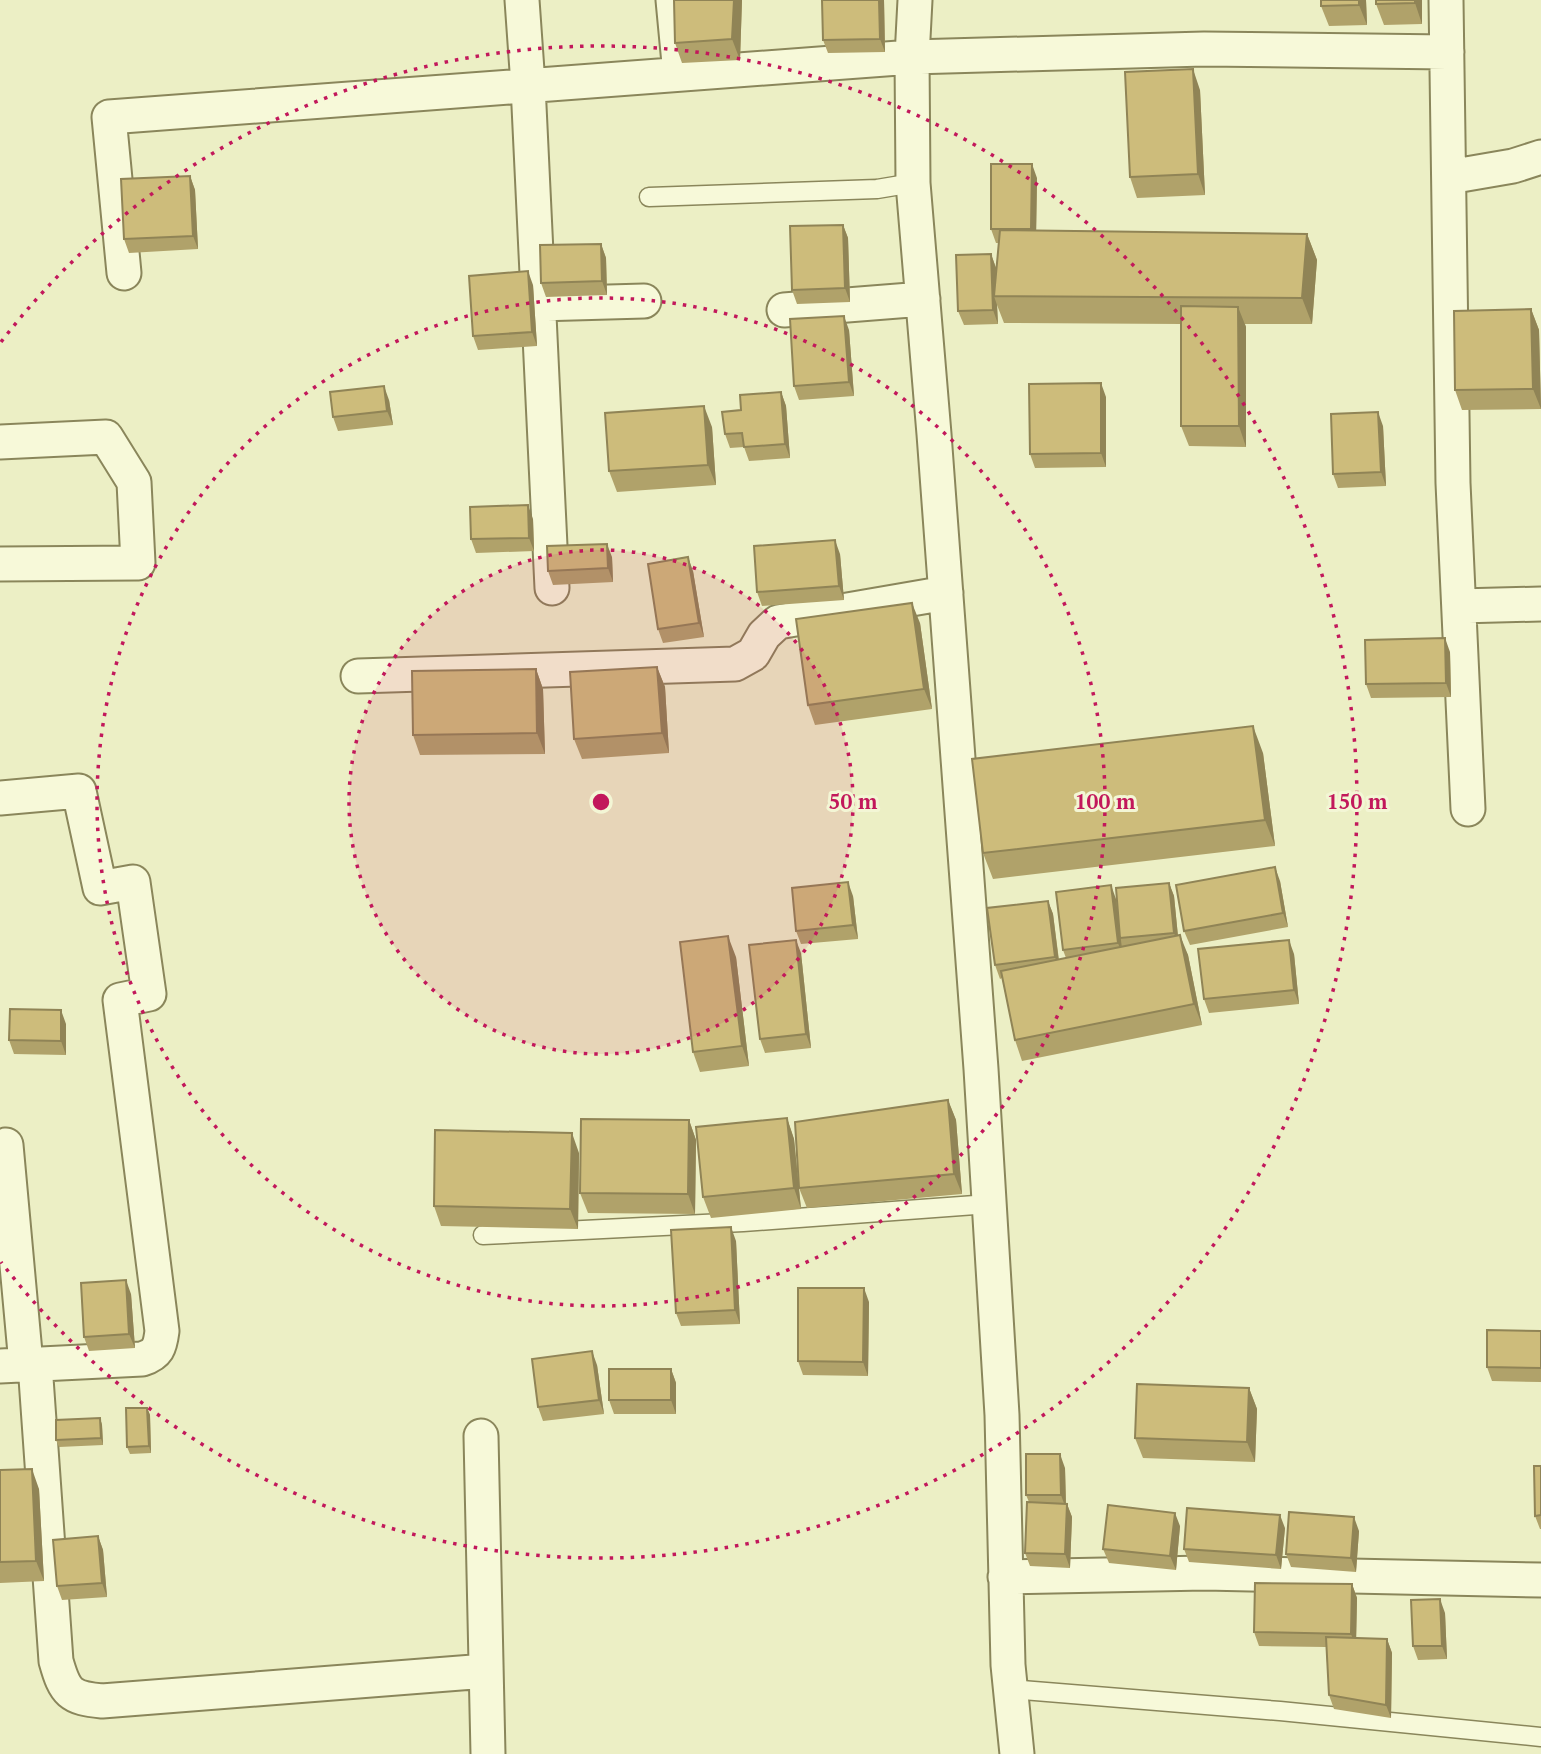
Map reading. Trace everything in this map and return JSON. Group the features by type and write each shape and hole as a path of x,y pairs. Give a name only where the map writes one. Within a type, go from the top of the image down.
{"street":[{"path":"522,0 552,589"},
{"path":"673,0 680,74"},
{"path":"915,0 912,57 913,183 981,1069 1002,1415 1010,1689 1017,1754"},
{"path":"1446,0 1453,483 1468,809"},
{"path":"124,273 109,117 912,57 1204,49 1447,52"},
{"path":"1449,177 1513,166 1541,157"},
{"path":"784,310 923,299"},
{"path":"538,304 643,301"},
{"path":"0,442 106,437 134,482 138,563 0,564"},
{"path":"358,676 735,664 753,654 764,635 778,622 946,593"},
{"path":"1459,606 1541,604"},
{"path":"0,798 79,791 100,888 133,882 149,994 120,1000 162,1331 160,1347 153,1355 142,1359 20,1365"},
{"path":"6,1145 20,1365 56,1661 61,1679 69,1693 80,1699 102,1701 486,1671"},
{"path":"481,1436 488,1754"},
{"path":"1005,1577 1205,1573 1541,1580"}],"lane":[{"path":"649,197 877,189 913,183"},
{"path":"484,1235 743,1222 989,1204"},
{"path":"1010,1689 1280,1711 1541,1737"}],"building":[{"path":"674,0 734,0 732,39 675,43"},
{"path":"822,0 879,0 880,39 823,40"},
{"path":"1321,0 1359,0 1359,5 1321,6"},
{"path":"1376,0 1415,0 1415,3 1376,4"},
{"path":"1193,69 1198,174 1130,177 1125,72"},
{"path":"991,164 1032,164 1031,229 991,229"},
{"path":"190,176 193,236 124,239 121,179"},
{"path":"843,225 845,288 792,290 790,226"},
{"path":"1000,230 1307,234 1302,298 994,296"},
{"path":"601,244 602,281 541,283 540,245"},
{"path":"991,254 993,310 958,311 956,255"},
{"path":"528,271 532,332 473,336 469,276"},
{"path":"1181,306 1238,307 1239,426 1181,426"},
{"path":"1531,309 1533,389 1455,390 1454,311"},
{"path":"844,316 849,382 794,386 790,319"},
{"path":"1101,383 1101,453 1030,454 1029,384"},
{"path":"384,386 387,411 333,417 330,392"},
{"path":"781,392 785,444 744,447 742,433 725,434 722,412 741,410 740,395"},
{"path":"704,406 708,465 609,471 605,413"},
{"path":"1378,412 1381,472 1333,474 1331,414"},
{"path":"528,505 529,538 471,539 470,507"},
{"path":"835,540 839,586 757,592 754,546"},
{"path":"607,544 608,568 548,571 547,546"},
{"path":"688,557 699,623 658,629 648,564"},
{"path":"912,603 924,689 808,705 796,619"},
{"path":"1445,638 1446,683 1366,684 1365,640"},
{"path":"657,667 662,733 574,739 570,672"},
{"path":"536,669 537,733 413,735 412,671"},
{"path":"1253,726 1265,820 983,853 972,759"},
{"path":"1275,867 1283,913 1184,931 1176,885"},
{"path":"848,882 853,925 796,931 792,888"},
{"path":"1169,883 1174,933 1120,938 1116,888"},
{"path":"1111,885 1118,943 1063,950 1056,892"},
{"path":"1048,901 1055,957 995,965 987,908"},
{"path":"1180,935 1194,1004 1015,1040 1001,971"},
{"path":"728,936 742,1046 693,1052 680,942"},
{"path":"796,940 806,1034 760,1039 749,945"},
{"path":"1289,940 1294,990 1204,999 1198,949"},
{"path":"10,1009 61,1010 61,1041 9,1040"},
{"path":"948,1100 954,1174 799,1188 795,1122"},
{"path":"787,1118 794,1188 703,1197 696,1127"},
{"path":"581,1119 689,1120 688,1194 580,1193"},
{"path":"435,1130 572,1133 570,1209 434,1206"},
{"path":"731,1227 735,1310 676,1313 671,1230"},
{"path":"126,1280 129,1334 84,1337 81,1283"},
{"path":"798,1288 864,1288 863,1362 798,1361"},
{"path":"1487,1330 1541,1331 1541,1368 1487,1367"},
{"path":"592,1351 599,1400 538,1407 532,1359"},
{"path":"609,1369 671,1369 671,1400 609,1400"},
{"path":"1137,1384 1249,1388 1247,1442 1135,1438"},
{"path":"126,1408 147,1408 149,1446 127,1447"},
{"path":"100,1418 101,1438 56,1440 56,1420"},
{"path":"1026,1454 1060,1454 1061,1495 1026,1495"},
{"path":"1534,1466 1541,1466 1541,1515 1535,1516"},
{"path":"32,1469 36,1561 0,1562 0,1470"},
{"path":"1027,1502 1067,1504 1065,1554 1025,1553"},
{"path":"1108,1505 1175,1513 1170,1556 1103,1549"},
{"path":"1187,1508 1280,1515 1276,1555 1184,1549"},
{"path":"1289,1512 1354,1517 1351,1558 1286,1554"},
{"path":"98,1536 102,1583 57,1586 53,1540"},
{"path":"1255,1583 1352,1584 1351,1634 1254,1632"},
{"path":"1440,1599 1442,1646 1413,1646 1411,1600"},
{"path":"1326,1637 1387,1639 1386,1705 1329,1695"}]}
